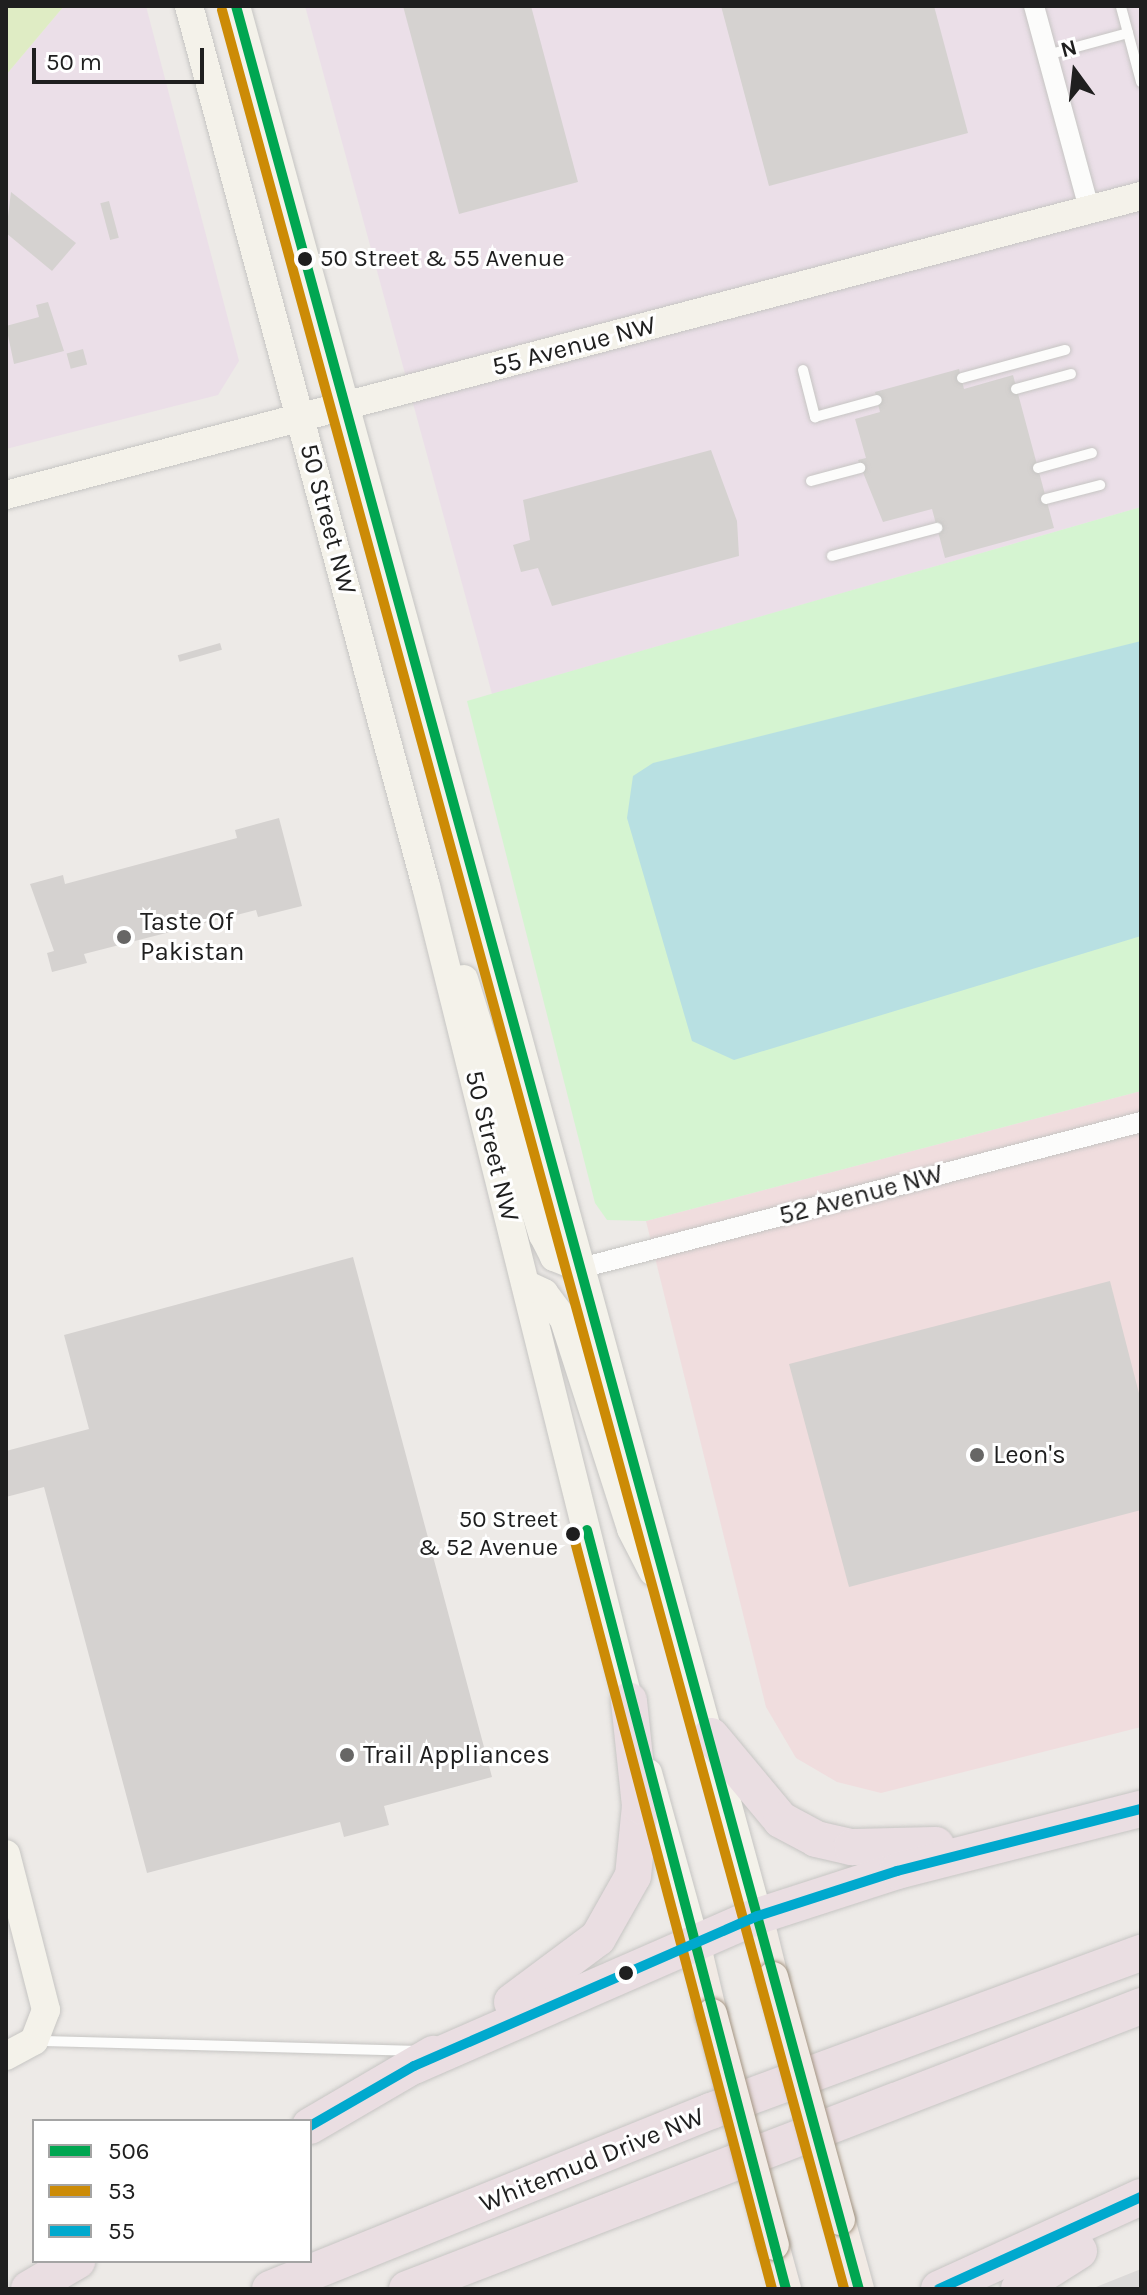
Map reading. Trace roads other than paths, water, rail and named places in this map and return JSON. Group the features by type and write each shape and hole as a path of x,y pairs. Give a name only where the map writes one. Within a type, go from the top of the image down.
{"highway":[{"path":"312,2125 426,2059 566,1967 620,1902 633,1876 640,1806 629,1701"},
{"path":"711,1736 781,1820 816,1839 852,1847 1001,1843"},
{"path":"426,2059 758,1916 1001,1843 1141,1809"},
{"name":"Whitemud Drive NW","path":"270,2289 711,2111 1141,1953"},
{"name":"Whitemud Drive NW","path":"407,2289 1141,2006"},
{"path":"939,2289 1141,2197"},
{"path":"1019,2289 1141,2210"},
{"path":"29,2289 74,2263"}],"main road":[{"name":"50 Street NW","path":"189,6 426,886 629,1701 786,2289"},
{"name":"50 Street NW","path":"236,6 711,1736 773,1977 859,2289"},
{"name":"55 Avenue NW","path":"6,495 1141,196"},
{"path":"426,886 484,1028 543,1235 554,1257 581,1268"},
{"path":"527,1285 544,1293 564,1320 631,1529 677,1615"},
{"path":"6,1854 45,2001 38,2035 6,2056"}],"street":[{"path":"1034,6 1089,209"},
{"name":"52 Avenue NW","path":"581,1268 1141,1122"}],"lane":[{"path":"1121,6 1141,82"},
{"path":"1047,55 1128,33"},
{"path":"962,378 1065,350"},
{"path":"803,370 815,417 877,400"},
{"path":"1016,389 1071,374"},
{"path":"1038,468 1092,453"},
{"path":"811,481 860,468"},
{"path":"1046,499 1100,485"},
{"path":"832,556 937,528"},
{"path":"38,2035 426,2059"}],"water":[{"path":"1141,641 1141,936 734,1060 692,1041 627,818 633,776 653,763"}],"place":[{"name":"50 Street & 55 Avenue","path":"305,259"},
{"name":"Taste Of Pakistan","path":"124,937"},
{"name":"Leon's","path":"977,1455"},
{"name":"50 Street & 52 Avenue","path":"573,1534"},
{"name":"Trail Appliances","path":"347,1755"}]}
